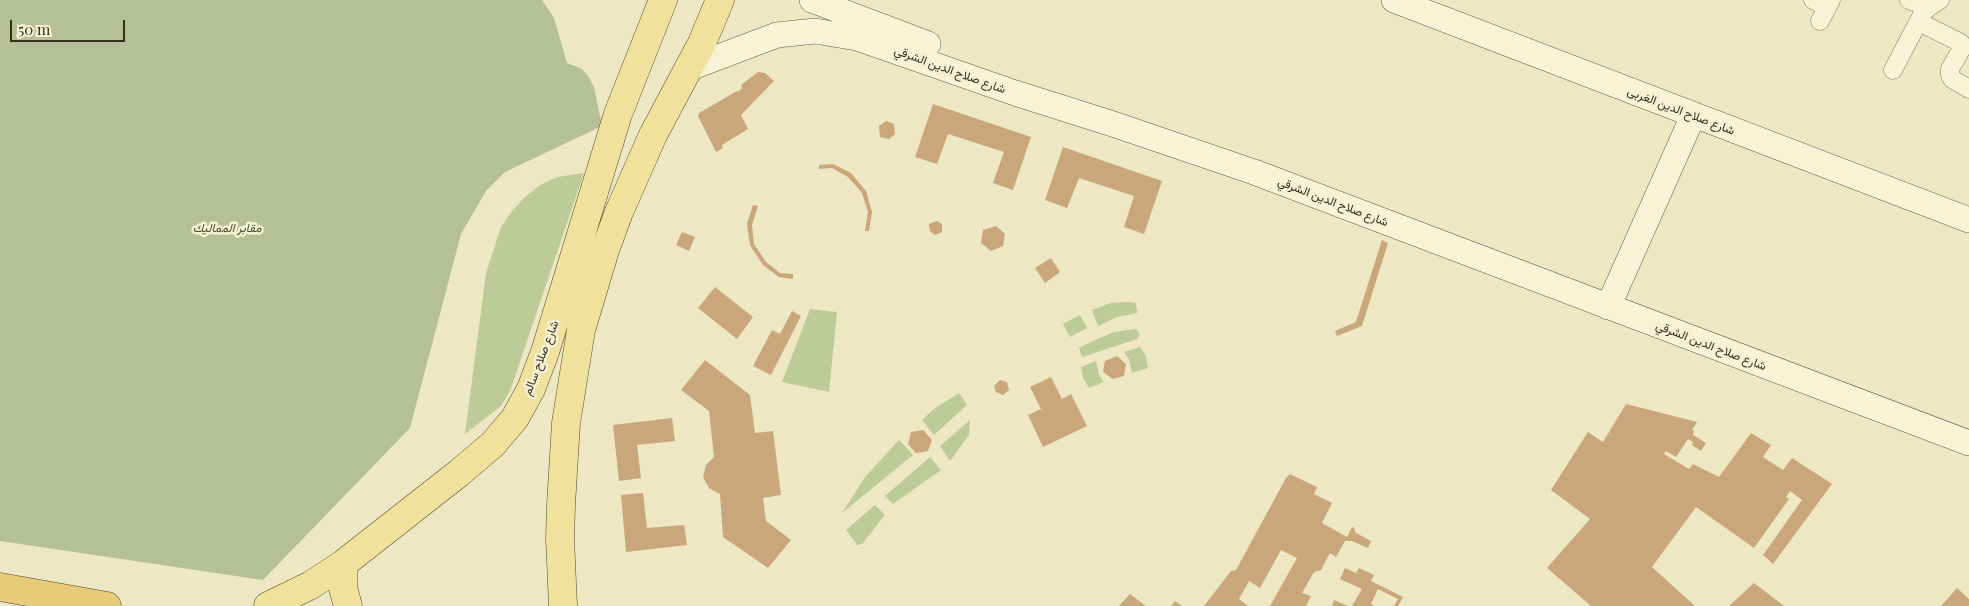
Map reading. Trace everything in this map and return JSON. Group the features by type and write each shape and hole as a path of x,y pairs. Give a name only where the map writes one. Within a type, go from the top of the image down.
{"highway":[{"path":"0,587 107,606"}],"main road":[{"name":"شارع صلاح سالم","path":"268,606 311,585 343,564 493,444 514,418 530,389 546,352 618,114 662,0"},
{"path":"564,606 560,539 566,423 581,330 605,250 620,212 653,135 702,43 720,0"},
{"name":"شارع صلاح الدين الشرقي","path":"812,0 1007,74 1133,115 1611,300 1969,443"},
{"name":"شارع صلاح الدين الغربى","path":"1394,0 1969,220"},
{"name":"شارع صلاح الدين الشرقي","path":"687,69 778,35 815,31 857,38 1015,93 1254,172 1969,428"},
{"path":"1611,300 1693,116"},
{"path":"343,564 343,588 348,606"}],"street":[{"path":"1909,0 1935,3"},
{"path":"1892,70 1919,22 1935,3"},
{"path":"1919,22 1961,42 1962,48 1950,69 1950,75 1952,79 1969,89"}],"green space":[{"name":"مقابر المماليك","path":"0,0 542,0 554,18 567,63 582,69 594,87 602,126 505,172 486,191 461,234 410,428 263,580 0,541"},
{"path":"584,173 510,391 501,406 465,434 486,273 501,227 525,197 540,185 557,177"},
{"path":"1111,303 1136,303 1137,313 1117,317 1098,326 1092,310"},
{"path":"810,309 837,312 829,392 782,382"},
{"path":"1080,315 1087,328 1070,337 1063,324"},
{"path":"1136,329 1140,334 1137,339 1082,357 1079,348 1114,332"},
{"path":"1140,347 1146,356 1148,368 1132,373 1129,359 1124,352"},
{"path":"1096,361 1099,375 1104,382 1089,388 1083,378 1081,367"},
{"path":"959,393 967,405 934,435 922,420 934,409"},
{"path":"970,420 969,435 950,461 940,446"},
{"path":"899,440 913,455 842,513 865,477"},
{"path":"930,457 941,470 893,504 885,496"},
{"path":"875,505 885,515 862,544 857,545 846,530"}],"building":[{"path":"758,72 765,73 774,81 741,115 748,129 722,145 723,148 716,152 698,116 699,113 738,92 742,88 741,85"},
{"path":"933,104 1031,137 1013,190 993,183 1004,152 948,134 937,164 915,157"},
{"path":"886,121 894,124 895,134 889,139 880,137 879,126"},
{"path":"1063,147 1162,181 1144,234 1124,227 1134,196 1079,178 1067,208 1045,200"},
{"path":"833,164 851,173 866,191 872,212 869,231 865,231 868,212 862,193 848,177 832,168 819,169 819,165"},
{"path":"753,205 758,206 752,225 754,244 766,262 780,273 793,274 793,279 779,277 763,265 750,245 747,224"},
{"path":"937,221 942,224 942,232 935,235 930,231 929,224"},
{"path":"996,226 1005,234 1003,246 991,251 981,243 983,230"},
{"path":"682,232 695,237 689,251 676,245"},
{"path":"1382,240 1388,243 1362,326 1337,336 1335,331 1356,322"},
{"path":"1051,258 1060,272 1045,283 1035,268"},
{"path":"715,287 753,317 737,339 698,308"},
{"path":"792,311 801,316 771,375 753,366 772,330 780,334"},
{"path":"1117,356 1126,364 1124,376 1113,379 1103,372 1105,361"},
{"path":"705,360 750,395 755,433 773,431 781,495 763,498 766,521 791,540 768,568 723,537 720,494 709,488 703,477 706,465 714,457 709,411 681,390"},
{"path":"1051,377 1062,399 1071,394 1087,426 1043,447 1028,415 1041,409 1030,387"},
{"path":"1000,380 1007,382 1009,390 1003,395 996,392 994,386"},
{"path":"1626,404 1697,422 1692,430 1694,431 1693,435 1706,443 1701,451 1692,445 1693,442 1688,439 1676,457 1666,451 1664,454 1689,469 1693,464 1719,477 1751,433 1771,445 1763,457 1783,470 1792,458 1832,484 1773,564 1763,555 1802,500 1790,491 1786,497 1789,499 1754,548 1696,507 1652,567 1695,606 1591,606 1547,568 1590,519 1551,490 1588,432 1603,442"},
{"path":"672,418 675,441 637,445 641,478 619,481 613,425"},
{"path":"923,430 932,440 928,451 916,453 908,444 911,432"},
{"path":"1290,474 1317,487 1314,494 1332,503 1322,523 1347,537 1352,527 1354,528 1356,533 1371,541 1368,548 1352,541 1345,541 1336,557 1330,553 1321,570 1314,572 1302,593 1311,596 1306,606 1270,606 1297,558 1281,550 1260,588 1249,581 1239,599 1248,606 1204,606 1231,571 1236,570 1286,478"},
{"path":"643,493 647,528 684,525 687,545 626,552 621,495"},
{"path":"1345,568 1356,573 1359,568 1374,575 1371,581 1403,597 1398,606 1394,606 1398,599 1378,589 1371,604 1374,606 1352,606 1362,589 1340,579"},
{"path":"1754,583 1784,606 1729,606"},
{"path":"1957,588 1969,599 1969,606 1941,606"},
{"path":"1130,594 1146,606 1119,606"},
{"path":"1334,600 1348,606 1332,606"},
{"path":"1175,601 1182,606 1171,606"}]}
